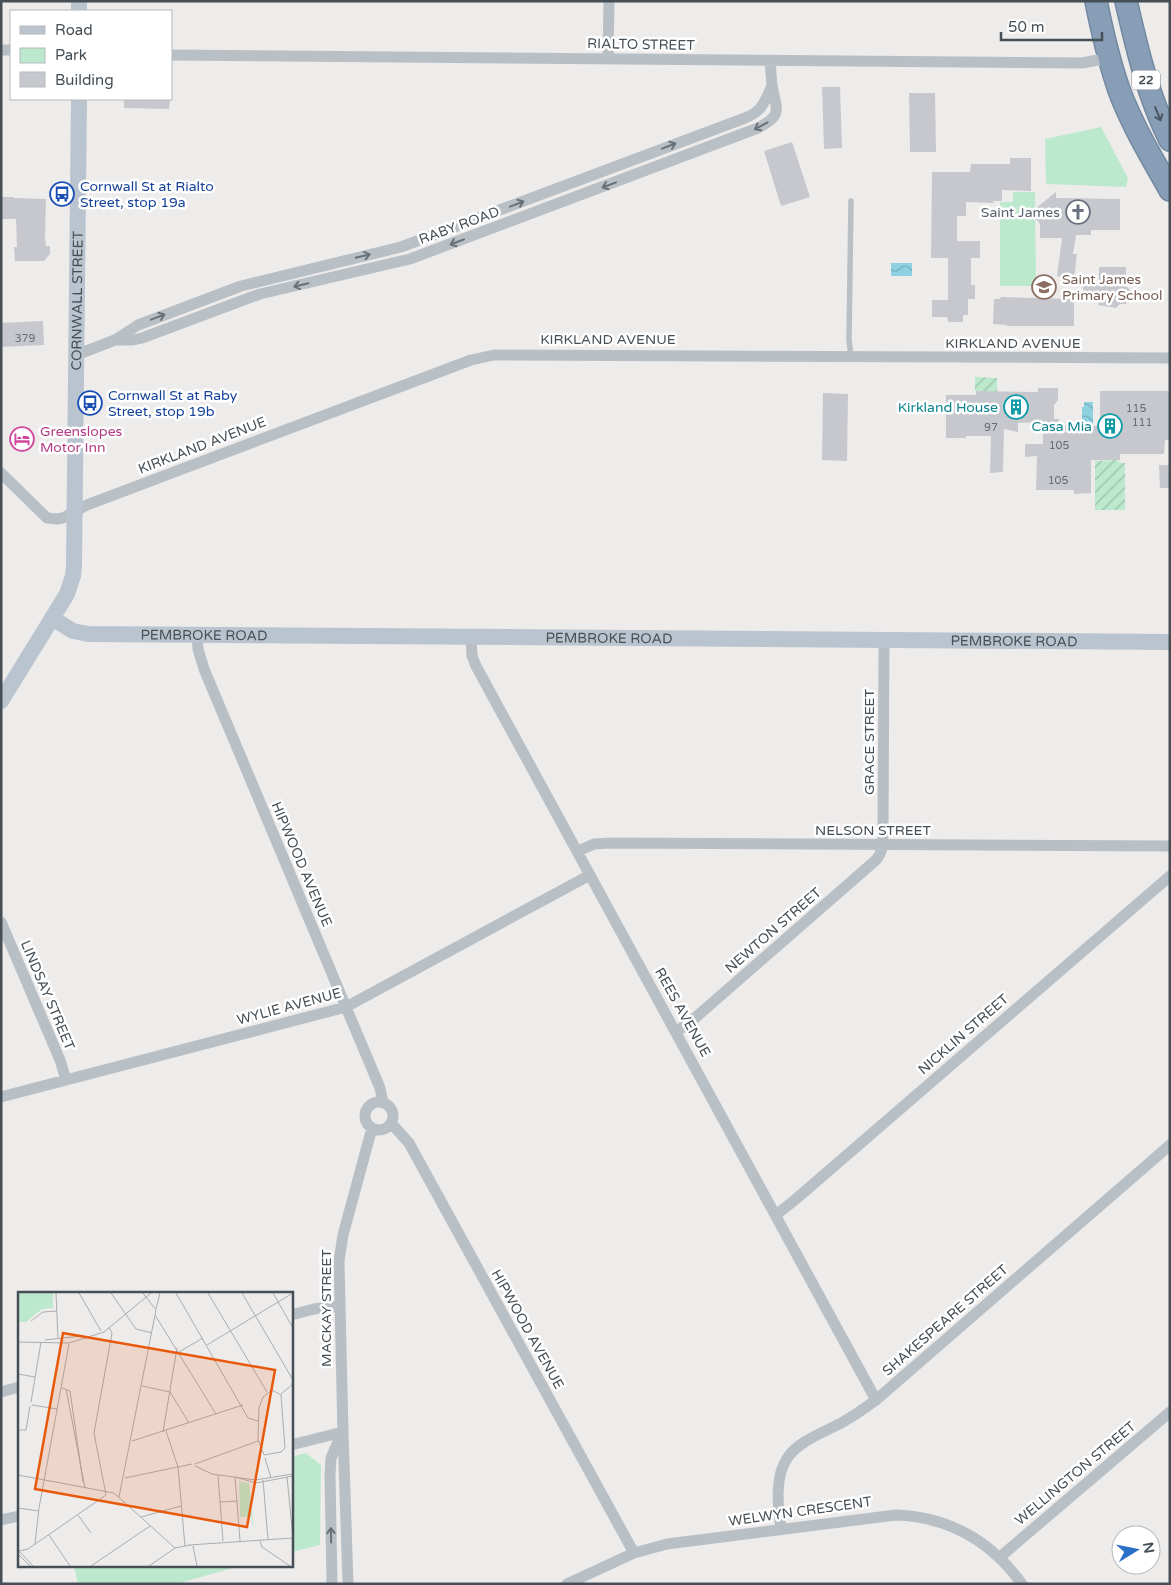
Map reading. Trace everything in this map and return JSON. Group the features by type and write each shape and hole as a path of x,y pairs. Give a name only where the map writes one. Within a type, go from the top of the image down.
{"highway":[{"name":"22","path":"1096,1 1109,58 1120,92 1170,190"},
{"path":"1128,9 1144,1"},
{"name":"22","path":"1128,9 1146,82 1155,108 1170,140"}],"street":[{"path":"608,59 609,1"},
{"name":"RIALTO STREET","path":"172,55 1082,63 1109,58"},
{"name":"RABY ROAD","path":"76,355 115,340 138,325 241,286 401,247 745,118 762,107 772,86 770,61"},
{"name":"CORNWALL STREET","path":"1,701 67,594 73,576 76,511 78,100"},
{"name":"KIRKLAND AVENUE","path":"1,474 47,518 63,518 87,505 174,472 486,356 502,354 1170,358"},
{"name":"PEMBROKE ROAD","path":"52,618 81,634 1170,642"},
{"name":"HIPWOOD AVENUE","path":"197,635 198,649 204,670 380,1088 383,1103"},
{"name":"REES AVENUE","path":"471,638 472,656 476,666 876,1400"},
{"name":"GRACE STREET","path":"883,844 884,640"},
{"name":"NELSON STREET","path":"578,851 590,845 604,843 1170,846"},
{"name":"NEWTON STREET","path":"676,1032 695,1018 876,860 883,844"},
{"name":"WYLIE AVENUE","path":"1,1097 346,1007 590,875"},
{"name":"NICKLIN STREET","path":"776,1215 1170,876"},
{"name":"LINDSAY STREET","path":"1,922 60,1060 66,1080"},
{"path":"374,1103 383,1103 390,1107 392,1111 391,1123 385,1129 376,1130 369,1126 365,1118 367,1109 374,1103"},
{"name":"HIPWOOD AVENUE","path":"391,1123 409,1143 634,1553"},
{"name":"MACKAY STREET","path":"348,1584 339,1306 340,1247 372,1128"},
{"name":"SHAKESPEARE STREET","path":"781,1529 778,1489 782,1468 788,1456 803,1444 855,1415 876,1400 1170,1144"},
{"path":"292,1315 314,1309 339,1306"},
{"path":"1,1392 18,1387"},
{"name":"WELLINGTON STREET","path":"1000,1557 1170,1412"},
{"path":"292,1445 342,1432"},
{"name":"MACKAY STREET","path":"332,1584 331,1458 342,1432"},
{"path":"1,1520 18,1516"},
{"name":"WELWYN CRESCENT","path":"567,1584 634,1553 667,1544 880,1516 915,1516 946,1524 978,1539 1000,1557 1022,1584"}],"lane":[{"path":"851,201 849,340 851,357"}],"green space":[{"path":"1101,127 1128,178 1126,187 1046,184 1045,139"},
{"path":"1013,192 1035,192 1036,286 1000,286 1000,202 1013,202"},
{"path":"975,377 997,378 997,395 984,395 984,391 975,391"},
{"path":"1117,460 1120,463 1125,463 1125,510 1095,510 1095,461"},
{"path":"306,1453 321,1465 320,1545 292,1552 292,1457"},
{"path":"74,1568 233,1568 176,1584 78,1584"}],"water":[{"path":"891,263 912,263 912,276 891,276"},
{"path":"1084,402 1093,402 1093,432 1085,431 1085,423 1082,422"}],"building":[{"path":"822,87 840,87 842,148 824,149"},
{"path":"909,93 935,93 936,152 910,152"},
{"path":"124,100 170,100 169,109 124,108"},
{"path":"792,142 810,197 781,206 764,151"},
{"path":"1010,158 1031,158 1031,191 1002,190 1002,201 993,201 994,203 966,202 966,216 957,216 957,241 980,241 980,258 971,258 971,285 975,285 975,299 968,299 968,315 963,315 963,322 948,322 947,317 932,317 932,300 948,300 948,258 931,258 932,172 970,172 971,164 1010,164"},
{"name":"Saint James","path":"1056,192 1056,198 1120,199 1120,230 1091,230 1091,235 1076,235 1073,254 1077,254 1074,279 1057,276 1062,238 1040,238 1040,224 1036,219 1036,208"},
{"path":"1,197 46,199 45,237 46,246 50,246 50,254 44,261 15,261 14,247 17,247 16,219 1,219"},
{"path":"1099,267 1126,267 1126,286 1130,290 1130,295 1126,298 1126,304 1120,304 1116,308 1098,305 1098,295 1083,295 1083,283 1099,283"},
{"path":"1001,297 1074,299 1074,326 1007,326 993,324 994,299 1000,299"},
{"path":"43,321 44,345 1,347 1,323"},
{"path":"1038,388 1058,388 1058,400 1054,405 1054,419 1059,419 1059,425 1100,426 1100,391 1170,391 1170,440 1165,440 1164,454 1120,454 1120,460 1091,460 1091,493 1074,494 1074,490 1036,490 1037,456 1025,457 1025,444 1043,444 1043,422 1018,423 1018,432 1004,429 1003,472 990,473 991,436 946,438 946,395 976,395 976,391 1038,392"},
{"path":"823,393 848,394 847,461 822,460"},
{"path":"1159,465 1170,465 1170,488 1160,488"}],"place":[{"name":"Cornwall St at Rialto Street, stop 19a","path":"62,194"},
{"name":"Saint James","path":"1078,212"},
{"name":"Saint James Primary School","path":"1044,287"},
{"name":"Cornwall St at Raby Street, stop 19b","path":"90,403"},
{"name":"Kirkland House","path":"1016,407"},
{"name":"Casa Mia","path":"1110,426"},
{"name":"Greenslopes Motor Inn","path":"22,439"}]}
